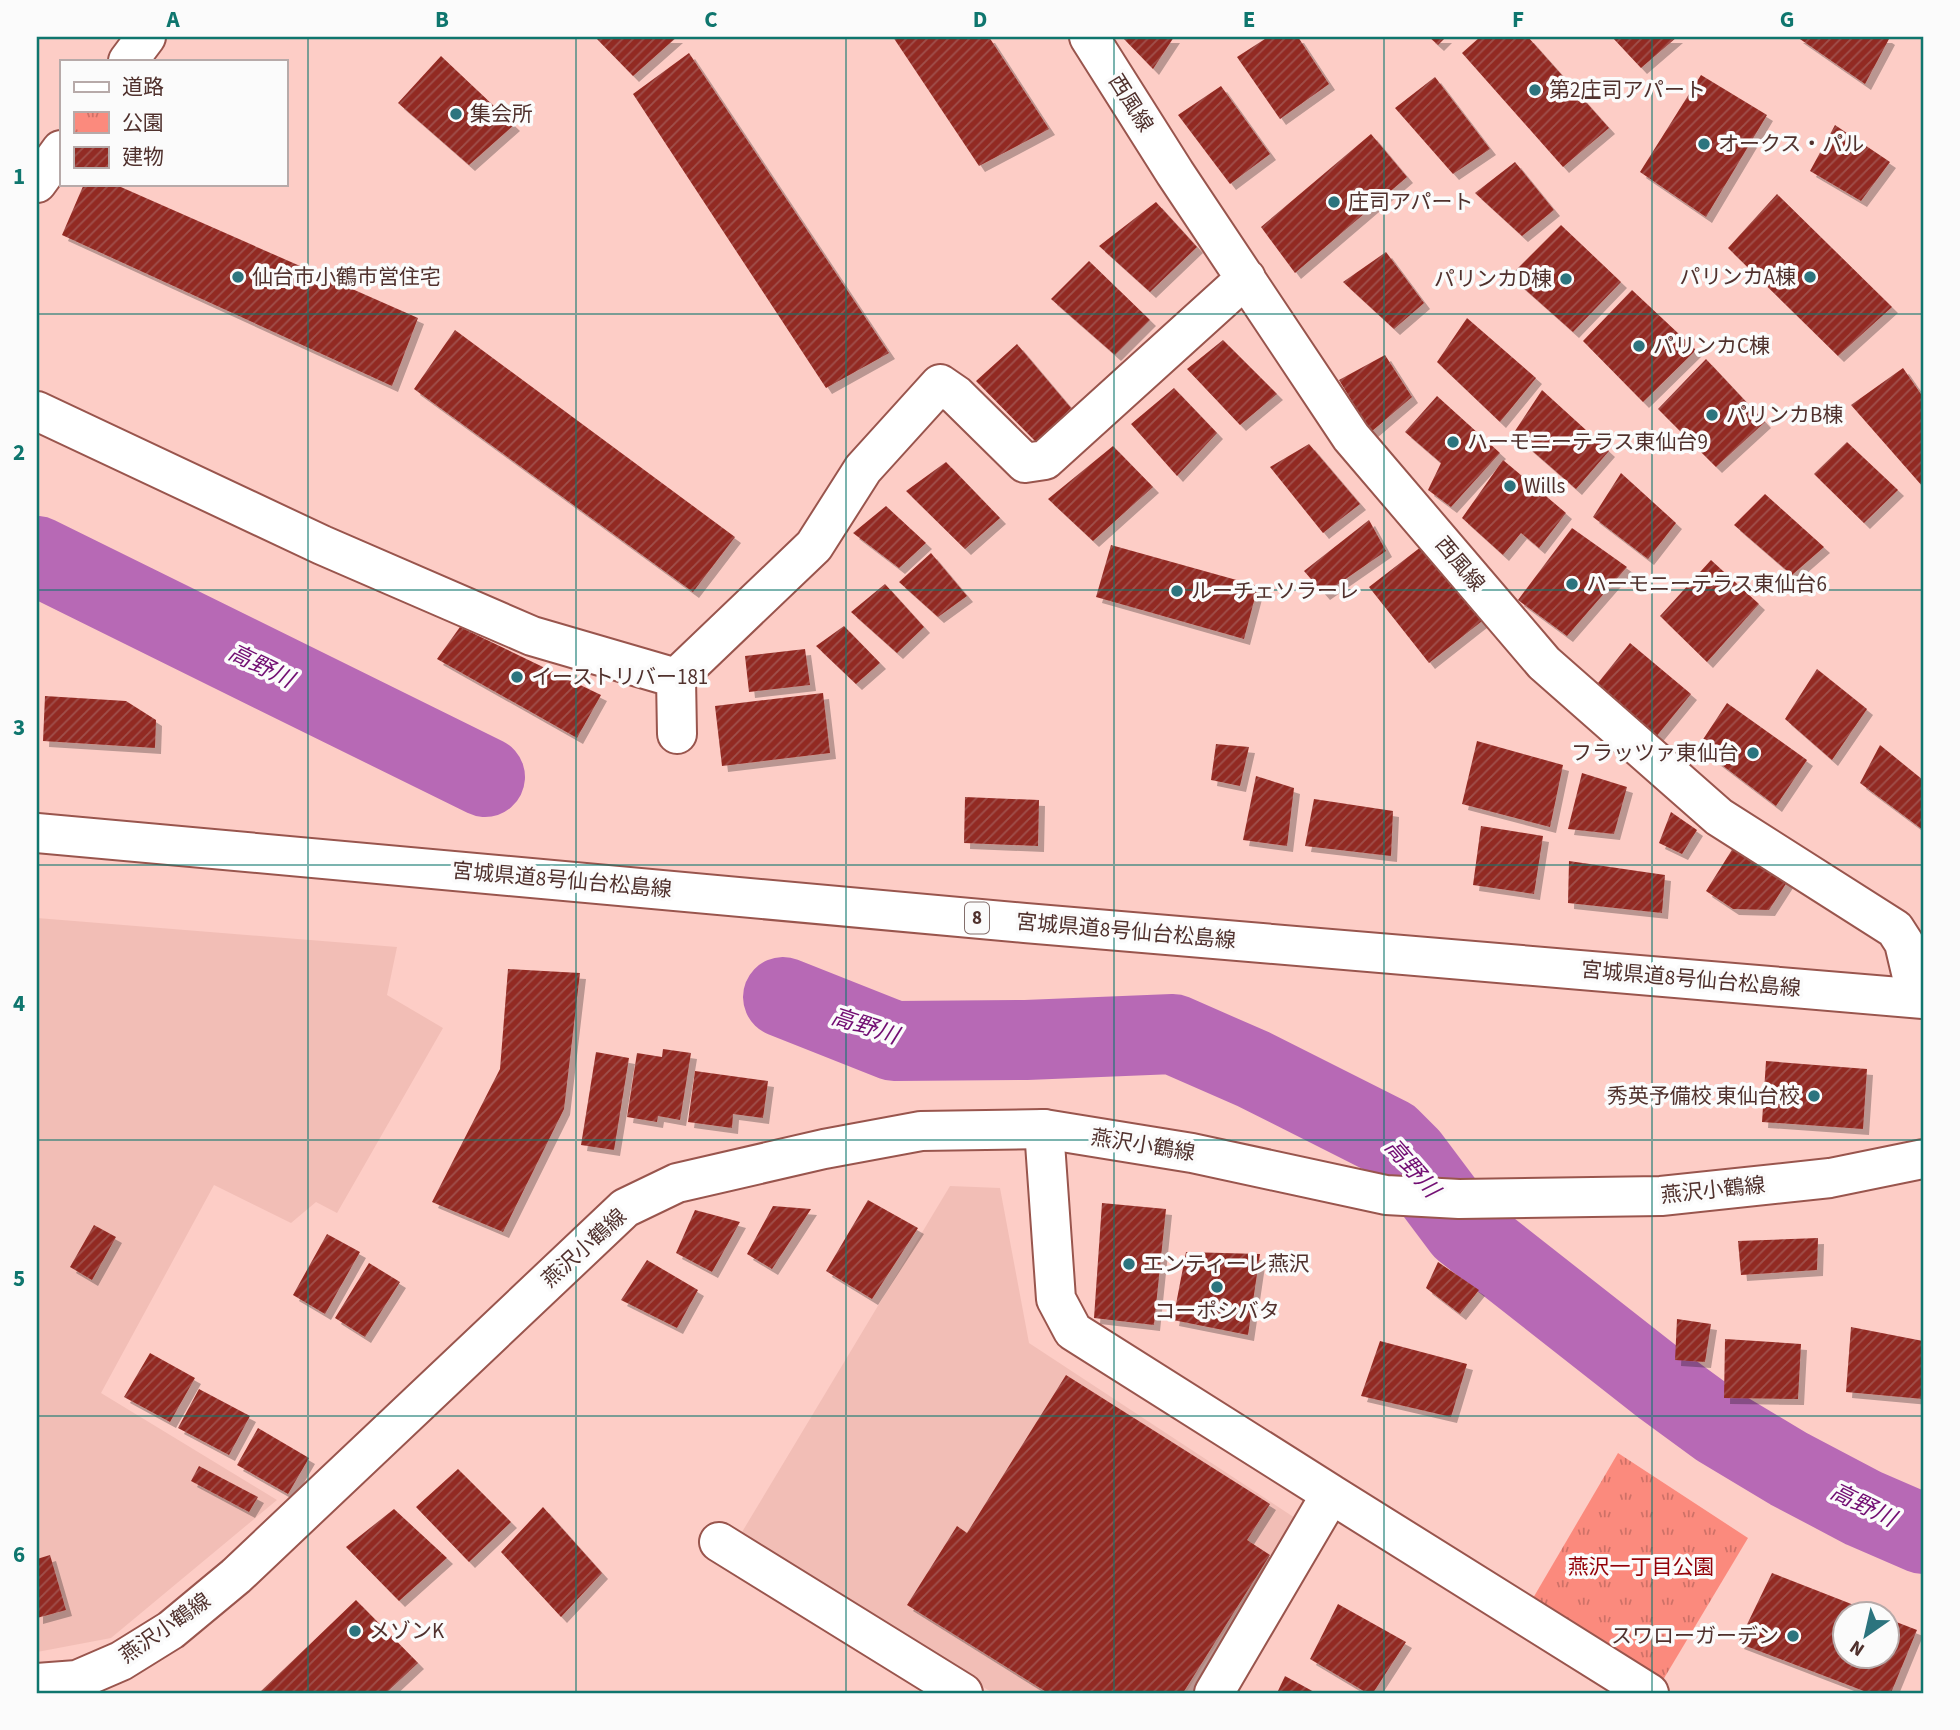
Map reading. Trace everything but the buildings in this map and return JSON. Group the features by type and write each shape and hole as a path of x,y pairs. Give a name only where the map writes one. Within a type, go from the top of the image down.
{"street":[{"path":"129,60 146,37"},
{"name":"西風線","path":"1089,37 1351,437 1544,663 1719,817 1895,929 1904,943 1920,998"},
{"path":"37,183 60,151"},
{"path":"677,734 676,678 814,546 863,469 940,384 957,395 1025,463 1045,460 1246,278"},
{"path":"37,411 322,545 532,636 676,678"},
{"name":"宮城県道8号仙台松島線","path":"37,833 1025,923 1920,998"},
{"path":"1044,1129 1056,1299 1073,1331 1649,1693"},
{"name":"燕沢小鶴線","path":"37,1683 83,1687 171,1630 236,1576 625,1208 677,1183 800,1154 921,1131 1044,1129 1192,1153 1386,1195 1459,1199 1661,1196 1830,1178 1923,1159"},
{"path":"1214,1693 1331,1494"},
{"path":"719,1542 963,1693"}],"shaded area":[{"path":"37,918 397,947 387,995 443,1028 337,1213 316,1202 291,1223 214,1185 101,1393 277,1500 111,1638 37,1652"},
{"path":"950,1186 1000,1188 1029,1343 1295,1518 1186,1693 993,1693 739,1537"}],"green space":[{"name":"燕沢一丁目公園","path":"1618,1453 1748,1538 1660,1685 1529,1605"}],"waterway":[{"name":"高野川","path":"37,556 485,777"},
{"name":"高野川","path":"783,997 894,1041 1026,1040 1173,1034 1253,1069 1390,1138 1409,1157 1463,1229 1719,1427 1789,1469 1863,1508 1923,1534"}],"place":[{"name":"第2庄司アパート","path":"1535,90"},
{"name":"集会所","path":"456,114"},
{"name":"オークス・パル","path":"1704,144"},
{"name":"庄司アパート","path":"1334,202"},
{"name":"仙台市小鶴市営住宅","path":"238,277"},
{"name":"パリンカA棟","path":"1810,277"},
{"name":"パリンカD棟","path":"1566,279"},
{"name":"パリンカC棟","path":"1639,346"},
{"name":"パリンカB棟","path":"1712,415"},
{"name":"ハーモニーテラス東仙台9","path":"1453,442"},
{"name":"Wills","path":"1510,486"},
{"name":"ハーモニーテラス東仙台6","path":"1572,584"},
{"name":"ルーチェソラーレ","path":"1177,591"},
{"name":"イーストリバー181","path":"517,677"},
{"name":"フラッツァ東仙台","path":"1753,753"},
{"name":"秀英予備校 東仙台校","path":"1814,1096"},
{"name":"エンティーレ燕沢","path":"1129,1264"},
{"name":"コーポシバタ","path":"1217,1287"},
{"name":"メゾンK","path":"355,1631"},
{"name":"スワローガーデン","path":"1793,1636"}]}
